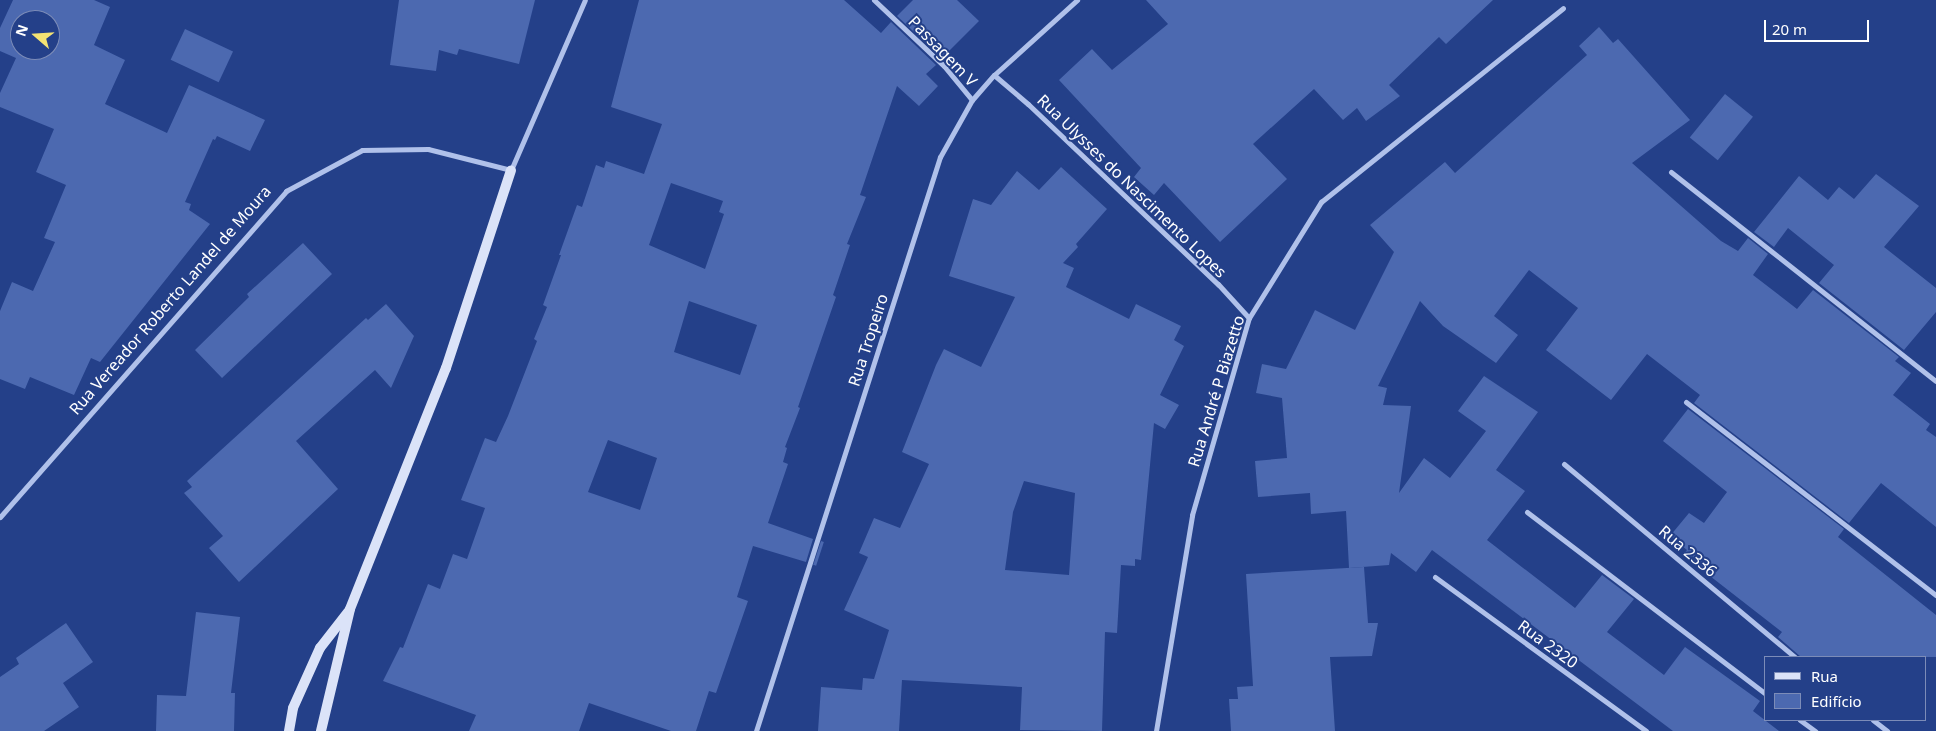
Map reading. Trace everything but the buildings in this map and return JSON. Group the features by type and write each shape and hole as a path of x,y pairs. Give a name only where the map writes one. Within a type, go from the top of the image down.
{"street":[{"path":"322,731 350,609 446,368 510,170 585,0"},
{"name":"Passagem V","path":"874,0 944,66 972,100"},
{"name":"Rua Tropeiro","path":"756,731 940,157 972,100 994,75 1077,0"},
{"name":"Rua André P Biazetto","path":"1156,731 1192,515 1249,318 1321,202 1563,8"},
{"name":"Rua Ulysses do Nascimento Lopes","path":"994,75 1042,117 1218,284 1249,318"},
{"name":"Rua Vereador Roberto Landel de Moura","path":"0,518 286,191 362,150 428,149 510,170"},
{"path":"1671,172 1936,381"},
{"path":"1686,402 1936,595"},
{"name":"Rua 2336","path":"1564,464 1794,656"},
{"path":"1527,512 1764,692"},
{"name":"Rua 2320","path":"1435,577 1646,731"},
{"path":"289,731 293,708 320,648 350,609"},
{"path":"1801,721 1814,731"},
{"path":"1874,721 1887,731"}]}
